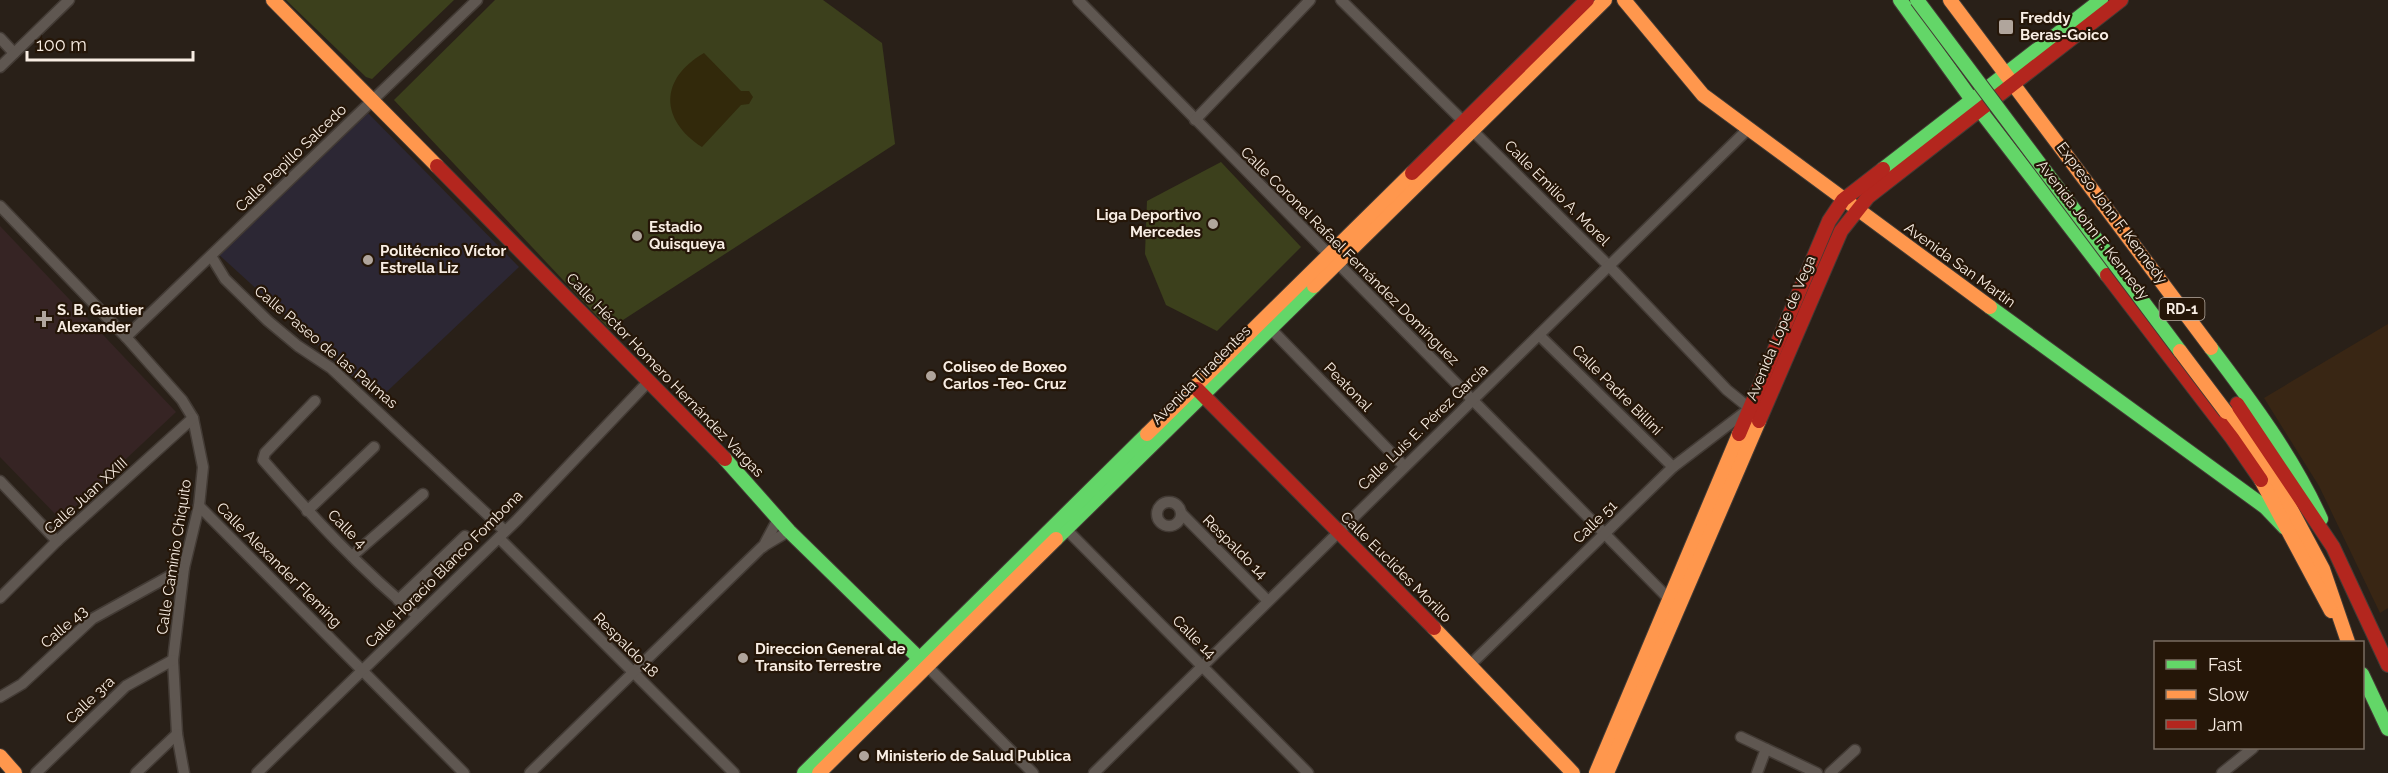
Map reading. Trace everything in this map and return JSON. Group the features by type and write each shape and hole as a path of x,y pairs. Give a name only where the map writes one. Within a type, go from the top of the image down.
{"main road":[{"name":"Calle Héctor Homero Hernández Vargas","path":"273,0 649,381 789,531 924,663"},
{"name":"Avenida Tiradentes","path":"1469,127 1587,0"},
{"name":"Avenida Tiradentes","path":"819,773 924,663 1199,391 1469,127 1605,0"},
{"name":"Avenida San Martín","path":"1624,0 1703,95 1856,210 2265,507 2294,537"},
{"name":"Expreso John F. Kennedy","path":"1933,0 2333,547 2388,665"},
{"path":"1907,2 1919,14 1956,63 1964,67 1975,64 1980,57 1978,46 1942,0"},
{"name":"Avenida John F. Kennedy","path":"1950,0 2251,401 2308,490 2333,547"},
{"name":"Avenida Lope de Vega","path":"1755,412 1841,231 1856,210 1868,197 2101,0"},
{"name":"Avenida Lope de Vega","path":"2008,79 2121,0"},
{"name":"Expreso John F. Kennedy","path":"1907,2 2231,408 2278,485 2317,558 2347,640"},
{"name":"Avenida John F. Kennedy","path":"1907,2 1976,105 2232,438 2271,495 2347,640"},
{"name":"Avenida Lope de Vega","path":"1607,773 1674,604 1755,412 1829,221 1843,200 1976,105"},
{"path":"2052,203 2048,187 2009,134 2011,120 2022,115 2031,120 2067,168 2084,177"},
{"name":"Avenida Tiradentes","path":"1199,391 1271,329 1334,260"},
{"name":"Calle Euclides Morillo","path":"1199,391 1470,665 1573,773"},
{"name":"Avenida Lope de Vega","path":"1596,773 1674,604"},
{"name":"Avenida Tiradentes","path":"804,773 924,663"},
{"path":"2364,678 2388,729"},
{"path":"0,756 15,773"}],"street":[{"path":"0,67 69,0"},
{"name":"Calle Pepillo Salcedo","path":"126,337 477,0"},
{"name":"Calle Coronel Rafael Fernández Domínguez","path":"1078,0 1674,604"},
{"path":"1195,120 1310,0"},
{"name":"Calle Emilio A. Morel","path":"1341,0 1610,267 1727,390 1755,412"},
{"path":"0,38 14,53"},
{"name":"Calle Luis E. Pérez García","path":"1094,773 1748,129"},
{"path":"0,206 126,337 182,400 194,418"},
{"name":"Calle Paseo de las Palmas","path":"211,256 225,279 268,321 298,346 331,368 502,534"},
{"name":"Peatonal","path":"1271,329 1404,466"},
{"name":"Calle Padre Billini","path":"1539,335 1673,467"},
{"name":"Calle Horacio Blanco Fombona","path":"257,773 502,534 649,381"},
{"name":"Calle 4","path":"315,401 262,456 307,511 398,600 418,616"},
{"name":"Calle 51","path":"1470,665 1673,467 1755,412"},
{"name":"Calle Caminio Chiquito","path":"184,773 177,734 173,660 184,568 199,506 203,467 194,418"},
{"name":"Calle Juan XXIII","path":"0,598 57,541 194,418"},
{"path":"307,511 374,447"},
{"path":"0,481 57,541"},
{"path":"352,556 423,494"},
{"name":"Calle Alexander Fleming","path":"199,506 464,773"},
{"name":"Respaldo 14","path":"1182,514 1268,601"},
{"path":"762,547 778,519"},
{"name":"Calle 14","path":"1063,526 1308,773"},
{"path":"530,773 762,547 789,531"},
{"name":"Respaldo 18","path":"502,534 632,672 734,773"},
{"path":"398,600 465,536"},
{"name":"Calle 43","path":"0,697 22,684 92,619 184,568"},
{"name":"Calle 3ra","path":"36,773 126,686 173,660"},
{"name":"Calle Héctor Homero Hernández Vargas","path":"924,663 1033,773"},
{"path":"136,773 177,734"},
{"path":"1741,737 1817,773"},
{"path":"1757,773 1766,749"},
{"path":"2222,773 2251,749"},
{"path":"1830,773 1855,750"}],"shaded area":[{"name":"Politécnico Víctor Estrella Liz","path":"366,111 519,267 378,400 217,253"},
{"name":"S. B. Gautier Alexander","path":"0,226 176,412 61,520 0,457"},
{"path":"2388,324 2388,608 2380,613 2319,486 2264,398"}],"green space":[{"path":"286,0 454,0 372,79 366,77"},
{"name":"Estadio Quisqueya","path":"495,0 823,0 882,43 895,144 609,329 394,100"},
{"name":"Liga Deportivo Mercedes","path":"1221,162 1301,247 1217,331 1166,305 1145,254 1147,201"}],"sand":[{"path":"704,53 741,91 749,91 753,97 749,104 741,105 702,147 678,125 670,100 679,75 689,63"}],"traffic: fast":[{"path":"1900,0 1972,100 2107,275"},
{"path":"1917,0 2180,351"},
{"path":"1883,169 2101,0"},
{"path":"1056,539 1314,286"},
{"path":"1990,307 2265,507 2285,528"},
{"path":"2211,348 2285,452 2321,519"},
{"path":"804,773 1147,434"},
{"path":"725,459 789,531 926,665"},
{"path":"2364,678 2388,729"}],"traffic: slow":[{"path":"273,0 437,166"},
{"path":"1314,286 1605,0"},
{"path":"1624,0 1703,95 1990,307"},
{"path":"1950,0 2211,348"},
{"path":"1147,434 1412,173"},
{"path":"2180,351 2226,412"},
{"path":"2227,413 2278,485 2323,569 2348,641"},
{"path":"1607,773 1759,421"},
{"path":"1596,773 1739,434"},
{"path":"2261,480 2331,611"},
{"path":"819,773 1056,539"},
{"path":"1434,628 1573,773"},
{"path":"0,756 15,773"}],"traffic: jam":[{"path":"1412,173 1587,0"},
{"path":"1759,421 1841,231 1868,197 2121,0"},
{"path":"437,166 725,459"},
{"path":"1739,434 1829,221 1843,200 1883,169"},
{"path":"2107,275 2232,438 2261,480"},
{"path":"1197,389 1434,628"},
{"path":"2237,404 2333,547 2388,665"}],"place":[{"name":"Freddy Beras-Goico","path":"2006,27"},
{"name":"Liga Deportivo Mercedes","path":"1213,224"},
{"name":"Estadio Quisqueya","path":"637,236"},
{"name":"Politécnico Víctor Estrella Liz","path":"368,260"},
{"name":"S. B. Gautier Alexander","path":"44,319"},
{"name":"Coliseo de Boxeo Carlos -Teo- Cruz","path":"931,376"},
{"name":"Direccion General de Transito Terrestre","path":"743,658"},
{"name":"Ministerio de Salud Publica","path":"864,756"}]}
